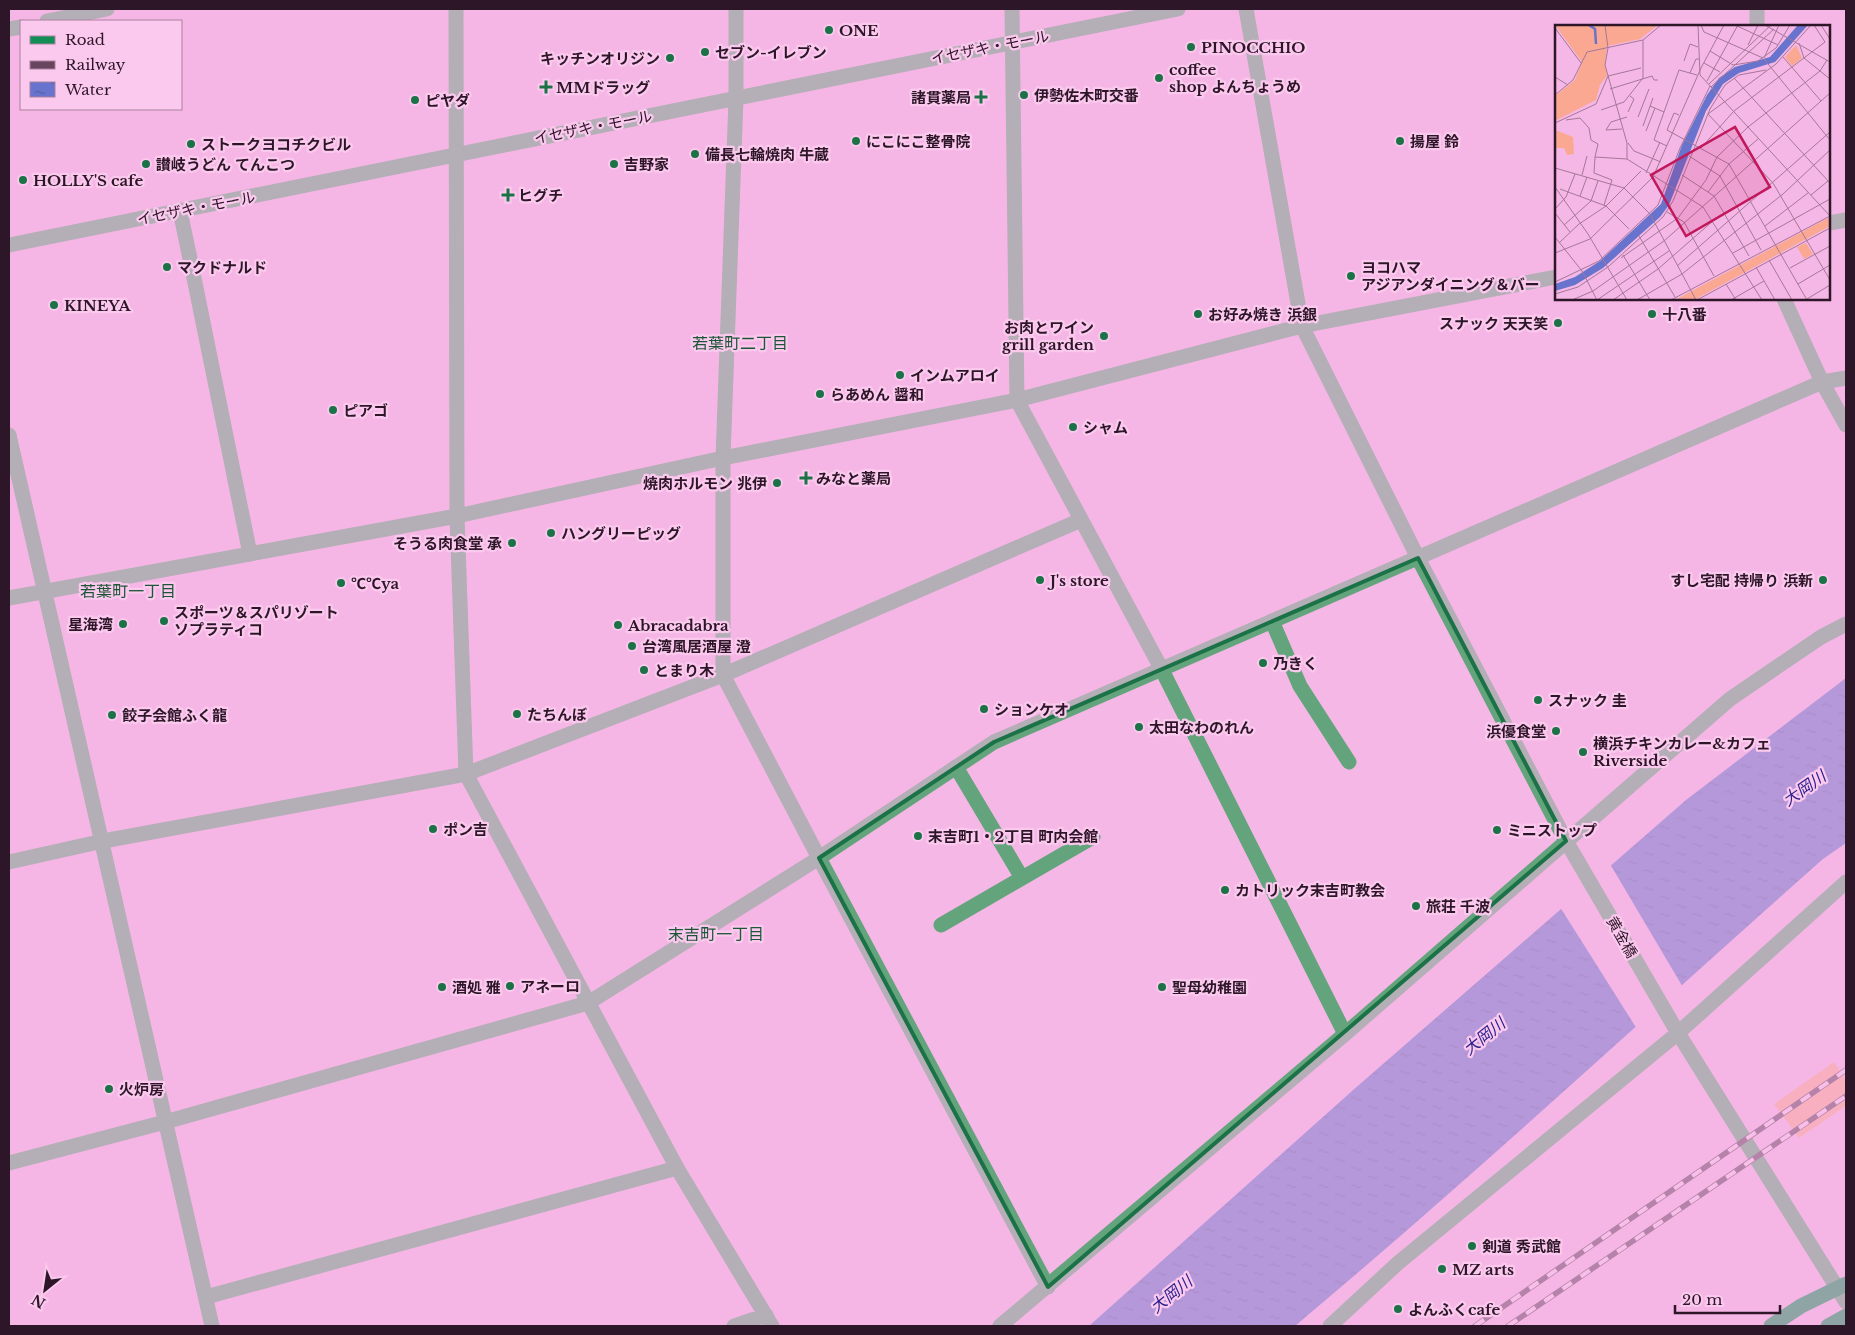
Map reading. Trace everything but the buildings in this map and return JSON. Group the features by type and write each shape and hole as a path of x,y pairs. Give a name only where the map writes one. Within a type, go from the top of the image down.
{"main road":[{"path":"1771,1326 1801,1306 1843,1286"},
{"path":"1828,1326 1846,1316"}],"street":[{"path":"52,20 107,9"},
{"path":"456,9 457,516 466,774 677,1168 769,1321 734,1326"},
{"path":"736,9 736,98 723,458 724,675 819,858 1048,1287"},
{"path":"1012,9 1017,400 1161,668 1345,1034"},
{"name":"イセザキ・モール","path":"9,246 1178,9"},
{"name":"黄金橋","path":"1246,9 1302,326 1418,558 1566,841 1678,1033 1811,1248 1843,1286 1846,1302"},
{"path":"1757,9 1757,25"},
{"path":"180,211 250,554"},
{"path":"1830,224 1846,220"},
{"path":"9,598 457,516 723,458 1017,400 1302,326 1555,277"},
{"path":"1784,300 1822,382 1846,425"},
{"path":"9,1162 165,1122 588,1003 819,858 994,742 1822,382 1846,378"},
{"path":"9,435 212,1326"},
{"path":"9,862 103,841 466,774 724,675 1081,520"},
{"path":"1272,620 1300,686 1349,762"},
{"path":"1000,1326 1345,1034 1730,700 1821,637 1846,624"},
{"path":"956,767 1022,878"},
{"path":"941,925 1093,837"},
{"path":"1330,1326 1398,1262 1678,1033 1846,882"},
{"path":"206,1297 677,1168"}],"highlighted area":[{"path":"1418,558 1566,841 1048,1287 819,858 994,742"}],"shaded area":[{"path":"1834,1062 1846,1080 1846,1106 1799,1138 1774,1104"}],"water":[{"name":"大岡川","path":"1846,678 1846,843 1823,859 1495,1153 1362,1269 1295,1326 1089,1326 1352,1091 1686,800"}],"pier":[{"path":"1610,864 1684,989 1637,1029 1560,907"}],"railway":[{"path":"1475,1326 1846,1070"},
{"path":"1508,1326 1846,1096"}],"place":[{"name":"ONE","path":"829,30"},
{"name":"PINOCCHIO","path":"1191,47"},
{"name":"セブン-イレブン","path":"705,52"},
{"name":"キッチンオリジン","path":"670,58"},
{"name":"coffee shop よんちょうめ","path":"1159,78"},
{"name":"MMドラッグ","path":"546,87"},
{"name":"伊勢佐木町交番","path":"1024,95"},
{"name":"諸貫薬局","path":"981,97"},
{"name":"ピヤダ","path":"415,100"},
{"name":"にこにこ整骨院","path":"856,141"},
{"name":"揚屋 鈴","path":"1400,141"},
{"name":"ストークヨコチクビル","path":"191,144"},
{"name":"備長七輪焼肉 牛蔵","path":"695,154"},
{"name":"讃岐うどん てんこつ","path":"146,164"},
{"name":"吉野家","path":"614,164"},
{"name":"HOLLY'S cafe","path":"23,180"},
{"name":"ヒグチ","path":"508,195"},
{"name":"マクドナルド","path":"167,267"},
{"name":"ヨコハマ アジアンダイニング＆バー","path":"1351,276"},
{"name":"KINEYA","path":"54,305"},
{"name":"お好み焼き 浜銀","path":"1198,314"},
{"name":"十八番","path":"1652,314"},
{"name":"スナック 天天笑","path":"1558,323"},
{"name":"お肉とワイン grill garden","path":"1104,336"},
{"name":"インムアロイ","path":"900,375"},
{"name":"らあめん 醤和","path":"820,394"},
{"name":"ピアゴ","path":"333,410"},
{"name":"シャム","path":"1073,427"},
{"name":"みなと薬局","path":"806,478"},
{"name":"焼肉ホルモン 兆伊","path":"777,483"},
{"name":"ハングリーピッグ","path":"551,533"},
{"name":"そうる肉食堂 承","path":"512,543"},
{"name":"J's store","path":"1040,580"},
{"name":"すし宅配 持帰り 浜新","path":"1823,580"},
{"name":"℃℃ya","path":"341,583"},
{"name":"スポーツ＆スパリゾート ソプラティコ","path":"164,621"},
{"name":"星海湾","path":"123,624"},
{"name":"Abracadabra","path":"618,625"},
{"name":"台湾風居酒屋 澄","path":"632,646"},
{"name":"乃きく","path":"1263,663"},
{"name":"とまり木","path":"644,670"},
{"name":"スナック 圭","path":"1538,700"},
{"name":"ションケオ","path":"984,709"},
{"name":"たちんぼ","path":"517,714"},
{"name":"餃子会館ふく龍","path":"112,715"},
{"name":"太田なわのれん","path":"1139,727"},
{"name":"浜優食堂","path":"1556,731"},
{"name":"横浜チキンカレー&カフェ Riverside","path":"1583,752"},
{"name":"ポン吉","path":"433,829"},
{"name":"ミニストップ","path":"1497,830"},
{"name":"末吉町1・2丁目 町内会館","path":"918,836"},
{"name":"カトリック末吉町教会","path":"1225,890"},
{"name":"旅荘 千波","path":"1416,906"},
{"name":"アネーロ","path":"510,986"},
{"name":"酒処 雅","path":"442,987"},
{"name":"聖母幼稚園","path":"1162,987"},
{"name":"火炉房","path":"109,1089"},
{"name":"剣道 秀武館","path":"1472,1246"},
{"name":"MZ arts","path":"1442,1269"},
{"name":"よんふくcafe","path":"1398,1309"}],"district":[{"name":"若葉町二丁目","path":"740,343"},
{"name":"若葉町一丁目","path":"128,591"},
{"name":"末吉町一丁目","path":"716,934"}]}
